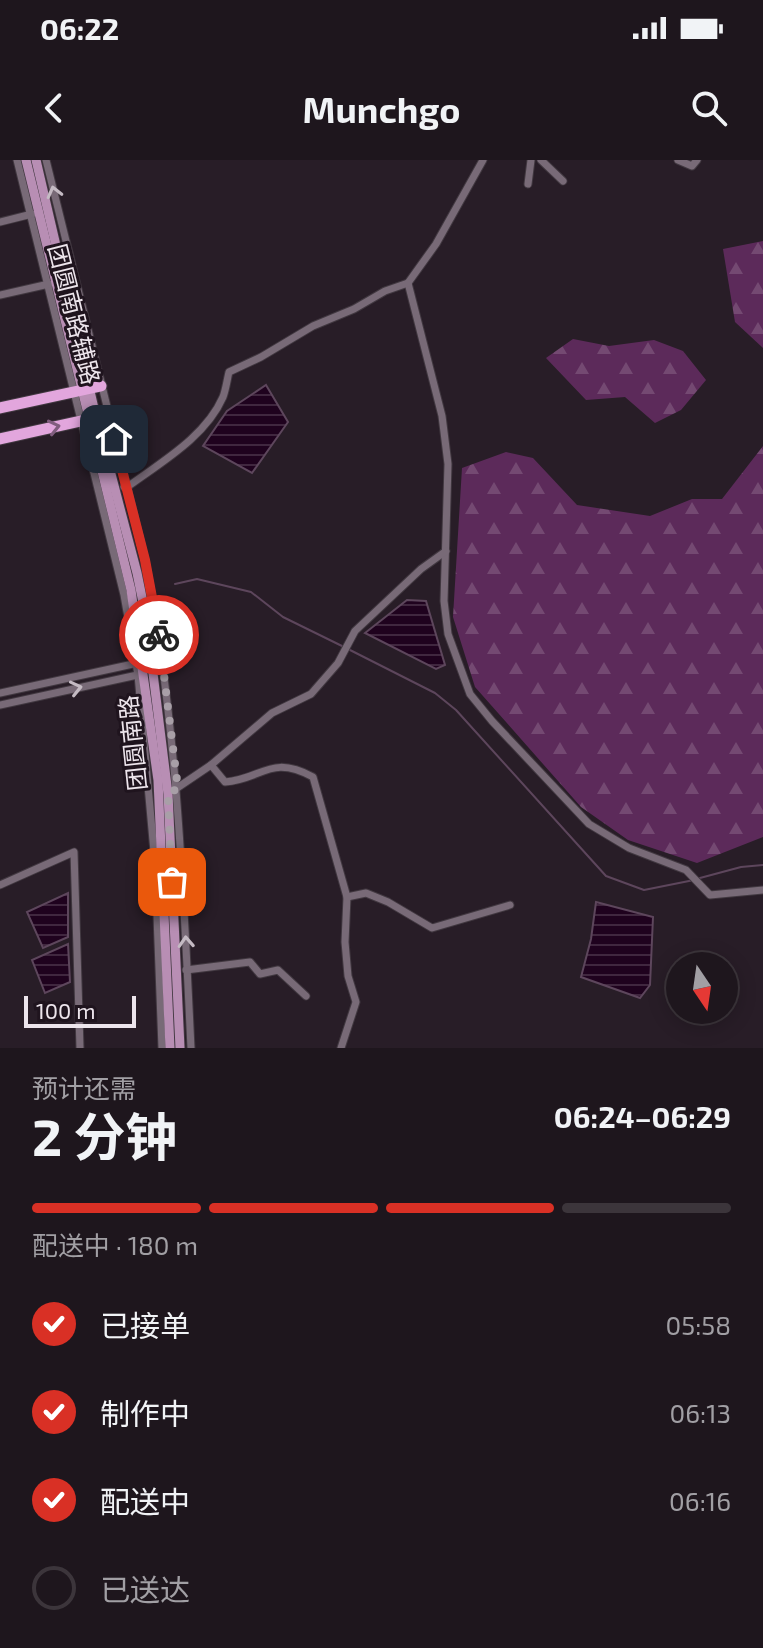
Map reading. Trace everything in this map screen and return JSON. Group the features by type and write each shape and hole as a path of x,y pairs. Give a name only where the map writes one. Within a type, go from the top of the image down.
{"highway":[{"path":"0,408 86,389"},
{"path":"0,439 93,418"}],"main road":[{"name":"团圆南路","path":"26,160 34,214 51,284 86,389"},
{"name":"团圆南路","path":"36,160 148,660"},
{"name":"团圆南路","path":"93,418 120,488 137,573 168,794 180,1048"},
{"path":"124,595 127,573"},
{"name":"团圆南路","path":"150,672 170,1048"}],"street":[{"name":"团圆南路辅路","path":"17,160 34,214"},
{"name":"团圆南路辅路","path":"46,160 124,595 148,660 178,788 191,1048"},
{"path":"120,488 175,452 204,425 223,397 229,372 313,326 408,283 436,244 483,160"},
{"path":"528,184 531,160"},
{"path":"541,160 563,181"},
{"path":"678,160 692,166 697,160"},
{"path":"0,222 34,214"},
{"path":"408,283 442,416 448,464 444,601 448,634 470,694 589,824 629,848 686,870 710,895 763,890"},
{"path":"0,295 51,284"},
{"path":"168,794 211,765 272,713 311,694 324,682 355,631 421,569 446,551"},
{"path":"0,693 148,660"},
{"name":"团圆南路辅路","path":"150,672 162,1048"},
{"path":"0,705 150,672"},
{"path":"211,765 225,782 237,781 260,770 293,767 313,777 347,897 345,942 348,976 356,1002 341,1048"},
{"path":"0,885 74,852 80,1048"},
{"path":"347,897 366,893 432,928 510,905"},
{"path":"176,971 250,962 260,974 278,970 306,996"}],"green space":[{"path":"763,241 763,348 735,322 723,249"},
{"path":"573,339 609,346 654,340 683,351 706,380 681,410 655,423 625,397 586,400 546,358"},
{"path":"763,446 763,837 697,863 628,840 581,807 475,687 453,617 462,468 506,452 533,458 577,505 650,516 692,499 722,499"}],"shaded area":[{"path":"266,385 288,422 252,473 203,446 227,411"},
{"path":"407,600 426,601 445,665 436,669 365,633"},
{"path":"68,893 68,937 43,948 27,912"},
{"path":"596,902 653,917 650,985 640,998 581,977"},
{"path":"68,944 70,982 45,993 32,960"}],"waterway":[{"path":"175,584 197,579 251,592 283,617 344,647"},
{"path":"350,650 435,693 456,710 606,876 644,890 694,880"},
{"path":"700,878 741,867 763,865"}],"way so far":[{"path":"159,635 178,788 168,794 172,882"}],"route":[{"path":"114,439 145,560 159,635"}]}
